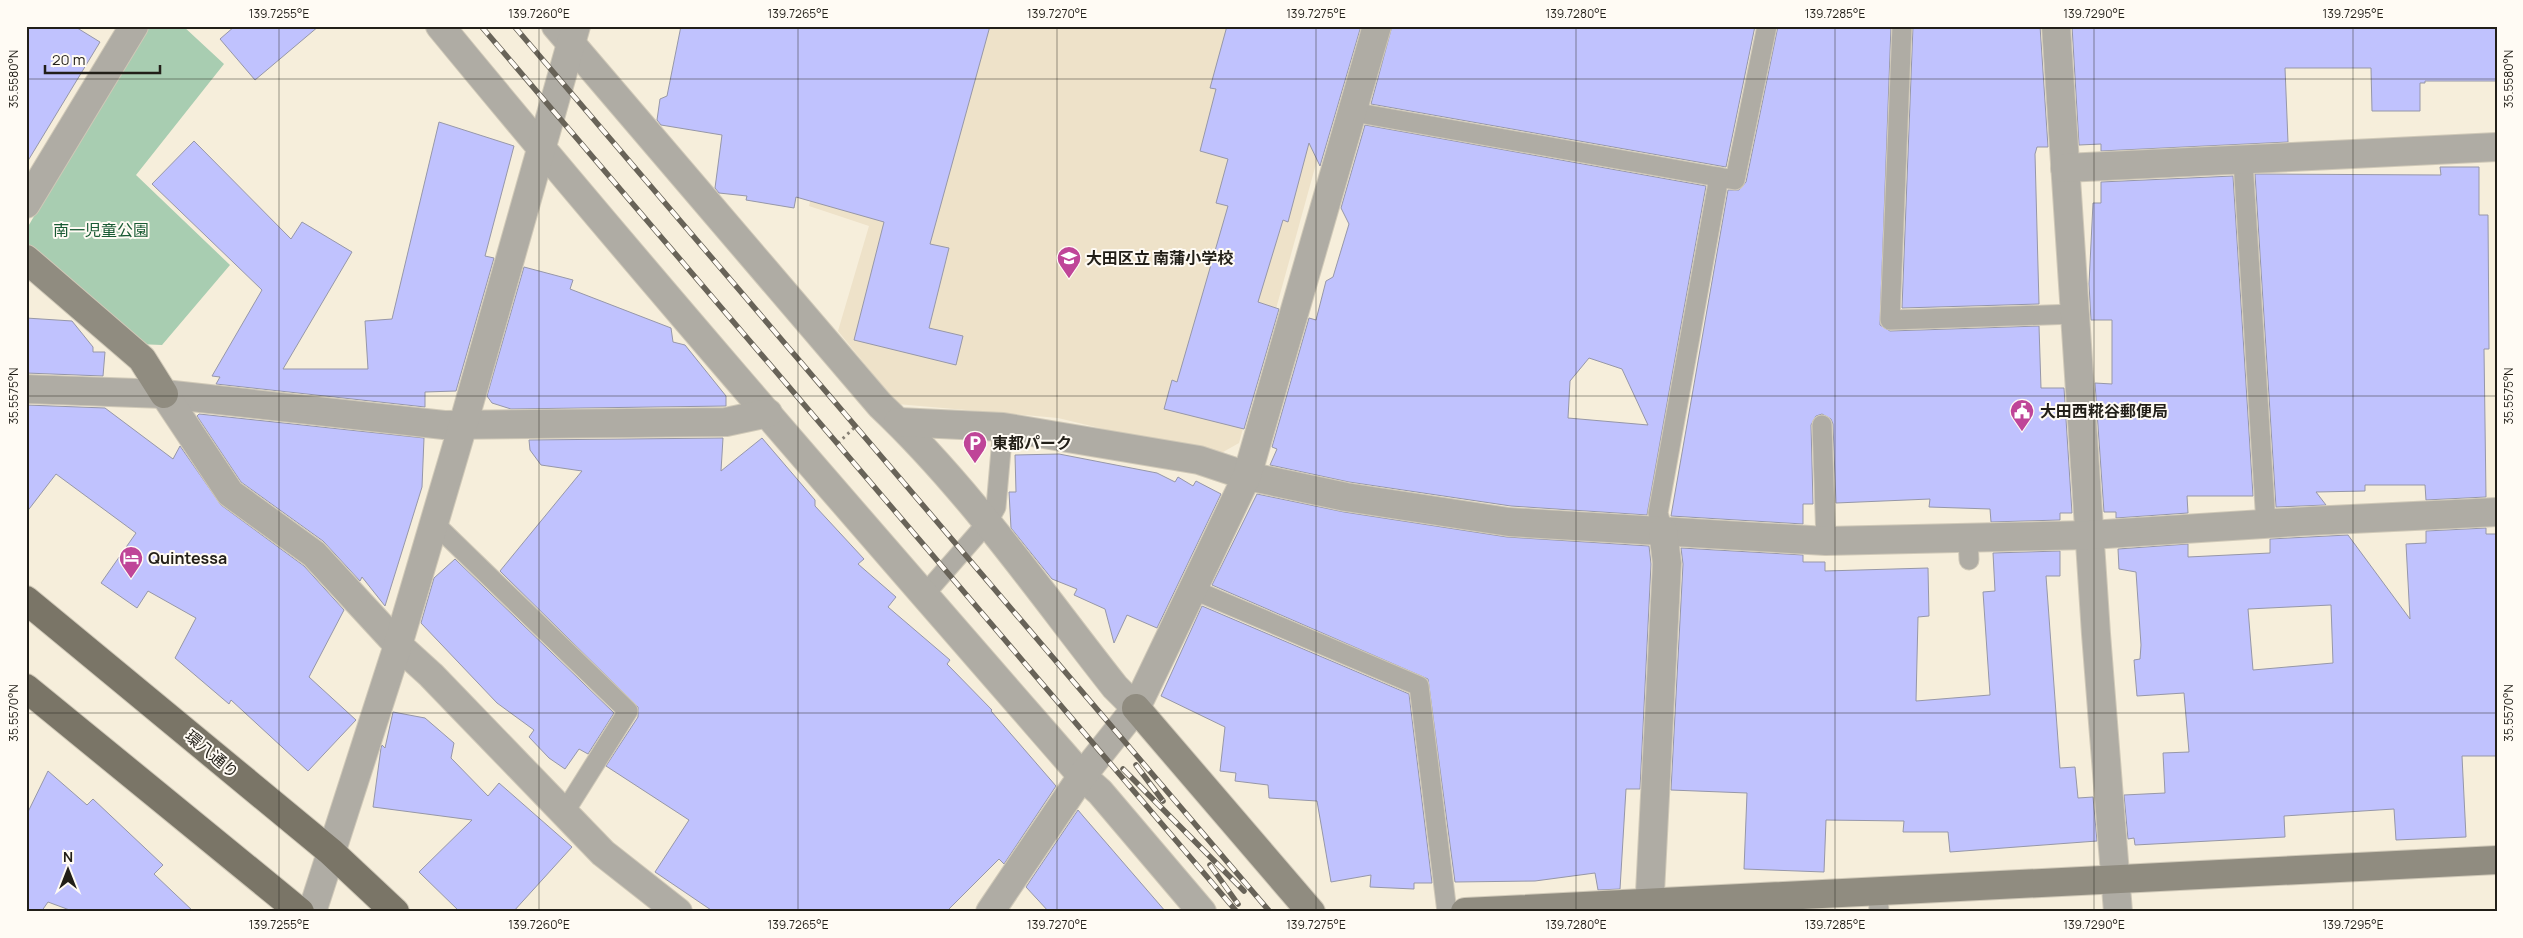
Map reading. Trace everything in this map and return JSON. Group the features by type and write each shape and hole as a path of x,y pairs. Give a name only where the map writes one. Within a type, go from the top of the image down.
{"main road":[{"name":"環八通り","path":"26,600 331,852 395,912"},
{"path":"26,688 300,912"}],"street":[{"path":"26,204 134,26"},
{"path":"440,26 541,149 924,596 1082,776 1100,792 1202,912"},
{"path":"990,912 1082,776 1136,708 1247,476 1377,26"},
{"path":"2056,26 2096,634 2118,912"},
{"path":"312,912 398,645 463,425 541,149 568,32"},
{"path":"568,32 889,414 987,523 1115,688 1136,708 1310,911"},
{"path":"2065,168 2243,162 2497,147"},
{"path":"26,259 142,359 230,493 314,554 398,645 431,675 603,853 678,912"},
{"path":"26,389 164,394 434,424 463,425 726,422 768,413"},
{"path":"889,414 1003,427 1199,460 1247,476 1346,497 1509,522 1968,549 2090,534 2497,512"},
{"path":"1649,907 1667,563 1663,531"},
{"path":"1465,912 1878,901 2116,880 2497,860"}],"lane":[{"path":"1353,112 1735,180 1767,26"},
{"path":"1902,26 1890,320 2075,314"},
{"path":"2243,162 2266,524"},
{"path":"1663,531 1658,513 1719,177"},
{"path":"1822,425 1826,541"},
{"path":"924,596 987,523 996,507 1003,427"},
{"path":"433,522 628,711 564,813"},
{"path":"1192,589 1419,686 1447,912"}],"path":[{"path":"812,464 889,414"}],"shaded area":[{"name":"大田区立 南蒲小学校","path":"854,26 1354,26 1239,443 1216,456 1058,418 897,404 838,331 869,226 809,206"}],"green space":[{"name":"南一児童公園","path":"145,26 183,26 224,64 136,175 230,265 162,345 137,344 26,249 26,230"}],"building":[{"path":"26,26 74,26 100,42 26,164"},
{"path":"235,26 319,26 255,80 220,39"},
{"path":"681,26 990,26 930,244 949,248 929,328 963,336 956,365 854,340 884,222 796,197 794,208 746,200 747,196 719,193 715,188 722,135 661,125 657,120 660,99 667,96"},
{"path":"1227,26 1361,26 1320,166 1309,143 1288,222 1283,220 1258,302 1279,309 1244,429 1164,409 1172,380 1177,382 1228,206 1216,203 1228,159 1200,151 1216,89 1210,88"},
{"path":"1392,26 1755,26 1726,167 1371,104"},
{"path":"1778,26 1891,26 1880,325 1890,331 2039,326 2041,388 2064,388 2072,513 2060,513 2060,520 1991,522 1990,509 1929,507 1930,499 1836,503 1833,424 1831,419 1822,414 1816,416 1811,425 1813,504 1803,504 1803,524 1671,516 1728,190 1739,190 1746,182"},
{"path":"1913,26 2040,26 2048,147 2037,147 2035,154 2039,304 1902,308"},
{"path":"2072,26 2497,26 2497,81 2425,81 2425,83 2420,83 2420,111 2372,111 2371,68 2285,68 2288,142 2101,151 2101,144 2079,145"},
{"path":"439,122 514,146 485,256 494,258 456,391 425,392 425,407 216,384 220,377 212,376 262,290 152,184 194,141 291,239 302,222 352,252 283,369 368,369 365,321 392,319"},
{"path":"1365,125 1706,186 1647,515 1511,506 1349,482 1270,465 1277,449 1272,447 1309,318 1316,320 1326,281 1333,277 1349,224 1341,208","holes":["1589,358 1622,369 1648,425 1568,418 1570,381"]},
{"path":"2440,167 2479,167 2479,215 2488,215 2489,349 2484,349 2486,497 2426,500 2425,485 2365,485 2365,491 2316,492 2326,505 2276,507 2255,174 2441,175"},
{"path":"2233,176 2253,496 2187,496 2188,513 2116,518 2116,512 2104,512 2095,383 2112,384 2112,320 2091,320 2089,284 2093,203 2101,203 2101,182"},
{"path":"524,267 573,280 570,289 671,328 673,342 685,345 726,396 726,406 511,409 492,403 487,396"},
{"path":"26,318 72,321 93,347 93,352 105,352 103,376 26,373"},
{"path":"26,405 105,408 173,459 180,446 221,505 304,566 344,610 309,677 356,720 308,771 231,700 229,704 175,658 196,618 148,591 137,608 101,583 136,533 56,474 26,513"},
{"path":"199,414 424,438 422,487 385,606 362,577 360,581 323,541 241,482 197,416"},
{"path":"723,438 721,471 762,438 815,500 815,506 864,559 858,564 896,597 888,607 950,660 947,664 992,710 1056,786 1004,864 999,859 946,912 714,912 655,872 689,820 606,766 638,717 638,707 500,571 582,471 541,465 530,450 529,440"},
{"path":"1059,454 1157,473 1175,482 1178,477 1193,486 1196,481 1221,494 1157,628 1127,615 1114,643 1105,609 1074,595 1077,589 1052,579 1011,528 1009,492 1016,492 1015,455"},
{"path":"1257,494 1344,512 1507,537 1649,546 1651,564 1640,789 1626,789 1620,889 1598,890 1595,873 1535,881 1455,882 1428,679 1212,585"},
{"path":"2486,528 2486,534 2497,534 2497,756 2462,756 2466,837 2396,840 2394,809 2284,816 2285,837 2135,845 2134,838 2128,839 2124,795 2165,793 2163,753 2189,752 2184,693 2137,696 2134,660 2140,659 2141,645 2136,572 2119,569 2118,549 2188,544 2188,557 2270,553 2270,539 2348,535 2410,619 2406,544 2426,543 2426,531","holes":["2331,605 2333,663 2253,670 2248,609"]},
{"path":"1681,548 1803,555 1803,562 1825,562 1825,571 1928,568 1929,616 1918,617 1916,701 1990,695 1983,592 1995,591 1993,553 2060,551 2060,576 2046,576 2060,768 2075,767 2078,798 2093,797 2097,841 1950,852 1948,832 1903,832 1904,821 1826,820 1824,872 1744,869 1747,793 1671,790 1683,564"},
{"path":"455,559 614,713 588,754 579,749 565,769 549,758 529,737 534,730 497,703 421,623 434,578"},
{"path":"1202,606 1409,694 1432,883 1414,883 1414,889 1370,887 1371,875 1331,882 1317,801 1269,798 1268,785 1235,781 1236,773 1220,771 1225,727 1161,696"},
{"path":"393,712 425,718 454,743 451,758 488,796 499,783 572,847 513,912 460,912 419,872 472,820 373,807 381,748 382,745 385,748"},
{"path":"48,771 87,805 93,799 163,865 154,874 194,912 75,912 48,902 41,912 26,912 26,816"},
{"path":"1078,810 1166,912 1049,912 1026,887"}],"railway":[{"path":"481,26 1237,912"},
{"path":"514,26 1270,912"},
{"path":"1136,765 1163,801"},
{"path":"1123,769 1244,891"},
{"path":"1210,865 1238,904"}],"place":[{"name":"大田区立 南蒲小学校","path":"1069,279"},
{"name":"大田西糀谷郵便局","path":"2022,432"},
{"name":"東都パーク","path":"975,464"},
{"name":"Quintessa","path":"131,579"}]}
